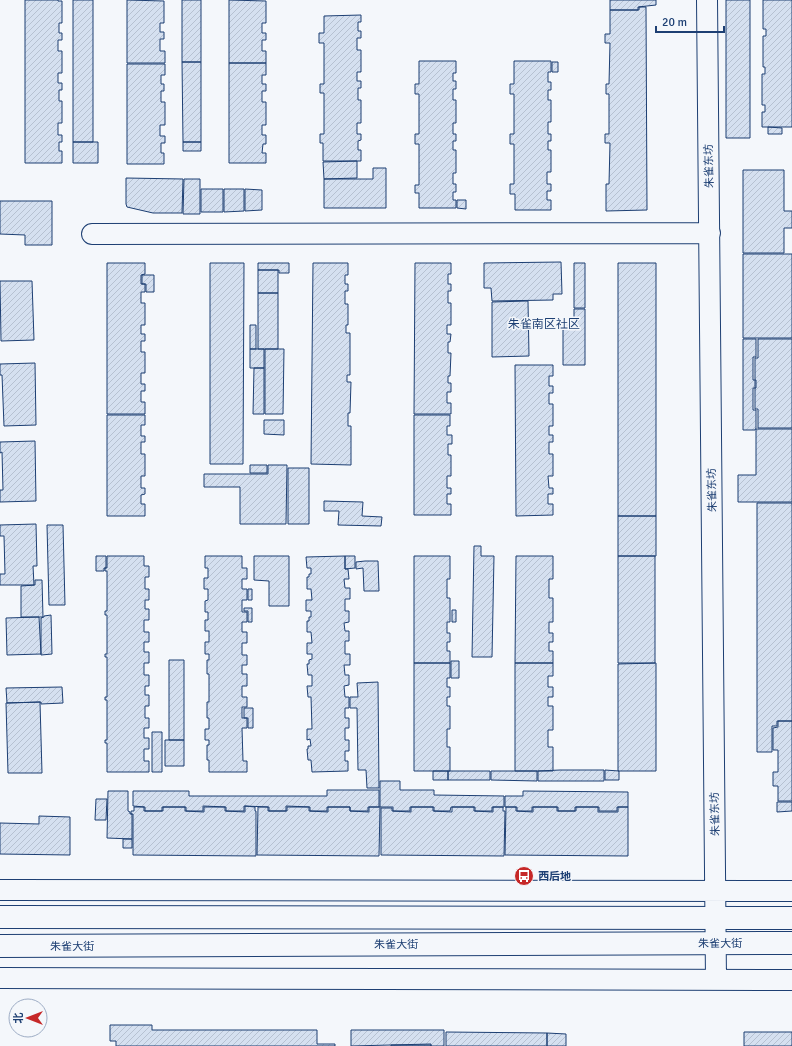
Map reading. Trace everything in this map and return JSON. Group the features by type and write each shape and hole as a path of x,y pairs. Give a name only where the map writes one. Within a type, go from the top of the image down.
{"main road":[{"path":"0,917 792,918"},
{"name":"朱雀大街","path":"0,946 716,942 792,943"}],"street":[{"name":"朱雀东坊","path":"707,0 716,980"},
{"path":"92,234 710,233"},
{"path":"0,890 792,891"},
{"path":"0,978 792,980"}],"building":[{"path":"25,0 62,1 62,23 59,23 59,33 62,33 62,40 58,40 58,51 62,51 62,73 58,73 58,83 62,83 62,90 59,90 59,101 62,101 62,123 58,123 58,135 62,135 62,142 59,142 59,151 62,151 62,163 25,163"},
{"path":"73,0 93,0 93,142 73,142"},
{"path":"127,0 164,1 164,23 160,23 160,32 164,32 164,39 160,39 160,51 165,51 165,63 127,63"},
{"path":"182,0 201,0 201,62 182,62"},
{"path":"229,0 266,1 266,23 262,23 262,33 266,33 266,40 262,40 262,51 266,51 266,63 229,63"},
{"path":"610,0 656,0 656,5 638,7 638,10 610,10"},
{"path":"726,0 750,0 750,138 726,138"},
{"path":"763,0 792,0 792,127 762,127 762,112 765,112 765,105 762,105 762,74 765,74 765,67 763,67 763,36 766,36 766,29 763,29"},
{"path":"639,7 646,7 647,210 606,211 606,184 609,184 610,143 605,143 605,134 609,134 609,94 606,94 606,84 609,84 610,43 605,43 605,34 610,34 610,10 639,10"},
{"path":"361,15 361,22 358,22 358,31 361,31 361,38 357,38 357,50 361,50 361,72 357,72 357,81 361,81 361,88 358,88 358,100 361,100 361,123 357,123 357,134 361,134 361,140 358,141 358,150 361,150 361,161 323,161 323,143 320,143 320,134 324,134 324,93 320,93 320,84 324,84 324,43 319,43 319,33 324,33 324,16"},
{"path":"419,61 456,61 456,73 453,73 453,81 456,81 456,89 453,89 453,100 456,100 456,123 453,123 453,134 456,134 456,141 453,141 453,150 456,150 456,173 453,173 453,184 456,184 456,192 453,192 453,200 456,200 456,208 419,208 419,193 415,193 415,185 419,185 419,144 415,144 415,134 419,134 419,94 415,94 415,84 419,84"},
{"path":"514,61 551,61 551,72 548,72 548,82 551,82 551,90 548,90 548,100 551,100 551,122 548,122 548,134 551,134 551,141 548,141 548,150 551,150 551,172 547,172 547,184 551,184 551,191 547,191 547,200 551,200 551,210 515,210 515,194 510,194 510,184 514,184 514,144 510,144 510,134 514,134 514,94 510,94 510,84 514,84"},
{"path":"182,62 201,62 201,142 183,142"},
{"path":"552,62 558,62 558,72 552,72"},
{"path":"229,63 266,63 266,75 262,75 262,84 266,84 266,91 262,91 262,102 266,102 266,125 262,125 262,135 266,135 266,144 263,144 262,153 266,153 266,163 229,163"},
{"path":"127,64 165,64 165,75 161,75 161,84 164,84 164,91 161,91 161,102 165,102 165,125 160,125 160,136 165,136 165,143 161,143 161,153 164,153 164,164 127,164"},
{"path":"768,127 782,128 782,134 768,134"},
{"path":"73,142 98,142 98,163 73,163"},
{"path":"183,142 201,142 201,151 183,151"},
{"path":"357,161 357,178 324,179 323,162"},
{"path":"373,168 386,168 386,208 324,208 324,179 373,179"},
{"path":"743,170 784,170 784,211 792,211 792,228 784,228 784,253 743,253"},
{"path":"126,178 183,179 182,213 153,213 127,207"},
{"path":"184,179 200,179 200,214 183,214"},
{"path":"201,189 223,189 223,212 201,212"},
{"path":"224,189 244,189 244,211 224,212"},
{"path":"245,189 262,190 262,210 245,211"},
{"path":"457,200 466,200 466,209 457,208"},
{"path":"0,201 52,201 52,245 25,245 25,235 0,234"},
{"path":"743,254 792,254 792,338 743,338"},
{"path":"561,262 562,294 553,294 553,300 492,301 491,288 484,288 484,263"},
{"path":"107,263 145,263 145,274 141,275 141,284 145,284 145,292 141,292 141,303 145,303 145,325 141,325 141,334 145,334 145,341 141,341 141,352 145,352 145,373 141,373 141,384 145,384 145,391 141,391 141,402 145,402 145,414 107,414"},
{"path":"210,263 244,263 243,464 210,464"},
{"path":"258,263 289,263 289,273 279,273 279,270 258,270"},
{"path":"313,263 348,263 348,275 345,275 345,284 348,284 348,291 345,291 345,304 348,304 348,325 346,325 346,333 350,333 350,375 347,375 347,382 351,382 348,426 351,426 351,465 311,464"},
{"path":"415,263 451,263 451,274 448,274 448,284 451,284 451,291 448,291 448,303 451,303 451,325 447,325 447,334 451,334 450,342 448,342 448,353 451,353 450,376 448,376 448,383 451,383 451,392 447,392 447,403 451,403 451,414 414,414"},
{"path":"574,263 585,263 585,308 574,308"},
{"path":"618,263 656,263 656,516 618,516"},
{"path":"258,270 278,270 278,293 258,293"},
{"path":"142,275 154,275 154,292 146,292 146,284 142,284"},
{"path":"0,281 32,281 34,340 1,341"},
{"path":"258,293 278,293 278,349 258,349"},
{"path":"528,301 529,356 492,357 492,302"},
{"path":"574,309 585,309 585,365 563,365 563,323 574,323"},
{"path":"250,325 256,325 256,349 250,349"},
{"path":"743,339 756,339 756,357 753,357 753,380 755,380 755,388 753,388 753,410 756,410 755,430 743,430"},
{"path":"758,339 792,339 792,428 758,428 758,409 755,409 755,358 758,358"},
{"path":"250,349 264,349 264,368 250,368"},
{"path":"265,349 284,349 283,414 265,414"},
{"path":"35,363 36,425 4,426 2,375 0,375 0,364"},
{"path":"515,365 553,365 553,376 549,376 549,386 553,386 553,393 549,393 549,404 553,404 553,426 549,426 549,435 553,435 553,442 549,442 549,454 553,454 553,476 548,476 549,488 553,488 553,494 548,494 548,504 553,504 553,515 516,516"},
{"path":"254,368 264,368 264,414 253,414"},
{"path":"107,415 145,415 145,425 141,425 141,436 145,436 145,442 141,442 141,454 145,454 145,476 141,476 141,488 145,488 145,494 141,495 141,504 145,504 145,516 107,516"},
{"path":"414,415 450,415 450,426 447,426 447,435 452,435 452,444 448,444 448,455 451,455 451,476 447,476 447,488 451,488 451,494 447,494 447,504 451,504 451,515 414,515"},
{"path":"264,420 284,420 284,435 264,434"},
{"path":"756,429 792,429 792,502 738,502 738,475 756,475"},
{"path":"35,441 36,501 0,502 0,490 3,490 2,452 0,453 0,442"},
{"path":"250,465 267,465 267,473 250,473"},
{"path":"268,465 287,465 286,524 240,524 240,487 204,487 204,474 268,474"},
{"path":"288,468 309,468 309,524 288,524"},
{"path":"324,501 363,502 362,516 382,517 381,526 338,525 339,511 324,511"},
{"path":"757,503 792,503 792,721 777,721 777,726 772,726 772,752 757,752"},
{"path":"618,516 656,516 656,556 618,556"},
{"path":"36,524 37,566 33,566 34,585 0,585 0,574 5,574 4,536 0,536 0,525"},
{"path":"47,525 63,525 65,605 49,605"},
{"path":"474,546 481,546 481,556 494,556 492,657 472,657"},
{"path":"96,556 106,556 106,568 104,568 104,571 96,571"},
{"path":"107,556 144,556 144,566 149,566 149,577 145,577 145,589 149,589 149,600 145,600 145,609 149,609 149,620 144,620 144,632 149,632 149,642 144,642 144,652 149,652 149,663 144,663 144,675 149,675 149,686 145,686 145,695 149,695 149,706 145,706 145,718 149,718 149,728 144,728 144,738 149,738 149,749 144,749 144,761 149,761 149,772 107,772 107,743 105,743 105,740 107,740 107,700 105,700 105,697 107,697 107,657 105,657 105,654 107,654 107,615 105,615 105,611 107,611 107,571 105,571 105,568 107,568"},
{"path":"205,556 242,556 242,568 247,568 247,579 242,579 242,589 247,589 247,600 242,600 242,612 247,612 247,622 242,622 242,632 247,632 247,643 242,643 242,655 247,655 247,665 242,665 242,674 247,674 247,686 242,686 242,697 247,697 247,707 242,707 242,718 247,718 247,728 242,728 243,761 247,761 247,772 209,772 207,745 209,745 209,740 205,740 205,729 209,729 209,718 207,718 207,702 209,702 209,674 207,674 207,660 209,660 209,654 205,654 205,642 209,642 209,631 205,631 205,620 208,620 208,612 205,612 205,601 208,600 208,589 204,589 204,578 208,578 208,568 205,568"},
{"path":"254,556 289,556 289,606 269,606 269,581 254,580"},
{"path":"345,556 355,556 355,568 345,569"},
{"path":"345,556 345,569 348,569 349,579 344,579 345,588 350,588 350,599 345,599 345,611 349,611 349,622 344,623 345,631 349,631 349,641 345,641 345,654 350,654 350,665 344,665 345,675 349,675 349,685 344,686 345,697 349,697 349,708 345,708 345,718 349,718 349,728 345,728 345,740 349,740 349,751 345,751 345,761 348,761 348,771 312,772 311,760 308,760 307,749 308,746 311,746 310,739 307,740 307,729 312,729 311,697 308,697 307,686 312,686 312,675 308,675 307,664 309,664 309,660 312,659 312,654 307,654 307,643 312,643 311,632 307,632 307,621 309,621 309,617 311,617 311,611 306,611 306,600 312,600 311,589 307,589 307,577 311,574 311,568 307,568 306,557"},
{"path":"414,556 450,556 450,579 447,579 447,598 450,598 450,622 447,622 447,633 450,633 450,642 447,642 447,651 450,651 450,663 414,663"},
{"path":"516,556 553,556 553,579 549,579 549,598 553,598 553,622 549,622 549,633 553,633 553,642 549,642 549,651 553,651 553,663 515,663"},
{"path":"618,556 655,556 655,663 618,663"},
{"path":"378,561 379,591 364,591 363,568 356,569 356,562"},
{"path":"35,580 42,580 43,617 21,617 21,586 35,585"},
{"path":"248,589 252,589 252,600 248,600"},
{"path":"244,608 252,608 252,622 248,622 248,611 244,611"},
{"path":"452,610 456,610 456,622 452,622"},
{"path":"51,615 52,654 41,655 41,618"},
{"path":"39,617 41,654 7,655 6,618"},
{"path":"169,660 184,660 184,740 169,740"},
{"path":"451,661 459,661 459,678 451,678"},
{"path":"414,663 450,663 450,678 447,678 447,687 450,687 450,697 447,697 447,706 450,706 450,729 447,729 447,747 450,747 450,771 414,771"},
{"path":"515,663 553,663 553,676 548,676 548,687 553,687 553,697 548,697 548,706 553,706 553,730 548,730 548,747 553,747 553,771 515,771"},
{"path":"656,663 656,771 618,771 618,664"},
{"path":"378,682 379,788 367,788 366,770 358,770 357,708 350,708 350,697 358,697 357,683"},
{"path":"62,687 63,703 7,703 6,688"},
{"path":"40,702 42,773 8,773 6,703"},
{"path":"244,708 253,708 253,728 248,728 248,718 244,718"},
{"path":"778,721 792,721 792,801 778,801 778,786 773,786 773,772 778,772 778,750 773,750 773,728 778,727"},
{"path":"152,732 162,732 162,772 152,772"},
{"path":"165,740 184,740 184,766 165,766"},
{"path":"604,770 604,781 538,781 538,771"},
{"path":"605,770 619,771 619,780 605,780"},
{"path":"433,771 448,771 448,780 433,780"},
{"path":"448,771 490,771 490,780 448,780"},
{"path":"491,771 537,771 537,781 491,780"},
{"path":"380,781 400,781 400,790 434,790 434,795 504,796 504,807 492,807 492,811 475,811 475,807 451,807 450,811 434,811 434,807 410,807 410,811 393,811 393,807 380,807"},
{"path":"327,790 379,790 379,807 368,807 368,811 350,811 350,807 327,807 327,811 310,811 310,807 286,806 286,811 269,811 269,807 244,806 244,811 226,811 226,807 203,806 203,811 186,811 186,807 162,807 162,811 145,811 145,807 133,806 133,791 189,791 189,796 327,796"},
{"path":"108,791 128,791 128,811 132,814 132,839 107,838"},
{"path":"523,791 628,792 628,807 617,807 617,811 599,811 599,807 575,807 575,811 558,811 558,807 532,807 532,811 517,811 517,807 505,807 505,796 523,796"},
{"path":"96,799 107,799 106,820 95,820"},
{"path":"777,802 792,802 792,811 777,812"},
{"path":"245,806 255,807 256,811 256,856 133,855 133,814 131,814 131,811 134,811 134,807 144,807 144,811 163,811 163,807 185,807 185,811 204,812 204,807 225,807 225,811 245,812"},
{"path":"258,807 268,807 268,811 287,811 287,807 309,807 309,811 328,812 328,807 350,807 350,811 369,812 369,807 380,807 379,856 257,855"},
{"path":"411,807 433,807 433,811 452,812 452,807 474,807 474,811 493,812 493,807 503,807 503,811 505,811 504,856 381,855 381,808 392,808 392,811 411,812"},
{"path":"506,807 516,807 516,811 533,812 533,807 557,807 557,811 576,811 576,807 598,807 598,812 618,812 618,807 628,807 628,856 505,855"},
{"path":"39,816 70,817 70,855 0,854 0,823 39,824"},
{"path":"123,839 132,839 132,848 123,848"},
{"path":"110,1025 152,1025 152,1030 317,1030 317,1044 335,1044 335,1046 116,1046 116,1041 110,1041"},
{"path":"351,1030 444,1030 444,1046 431,1046 431,1044 351,1046"},
{"path":"446,1032 547,1033 547,1046 446,1046"},
{"path":"744,1032 792,1032 792,1046 744,1046"},
{"path":"547,1033 566,1034 566,1046 547,1046"},
{"path":"431,1045 431,1046 391,1046"}],"place":[{"name":"西后地","path":"524,876"}],"district":[{"name":"朱雀南区社区","path":"544,324"}]}
